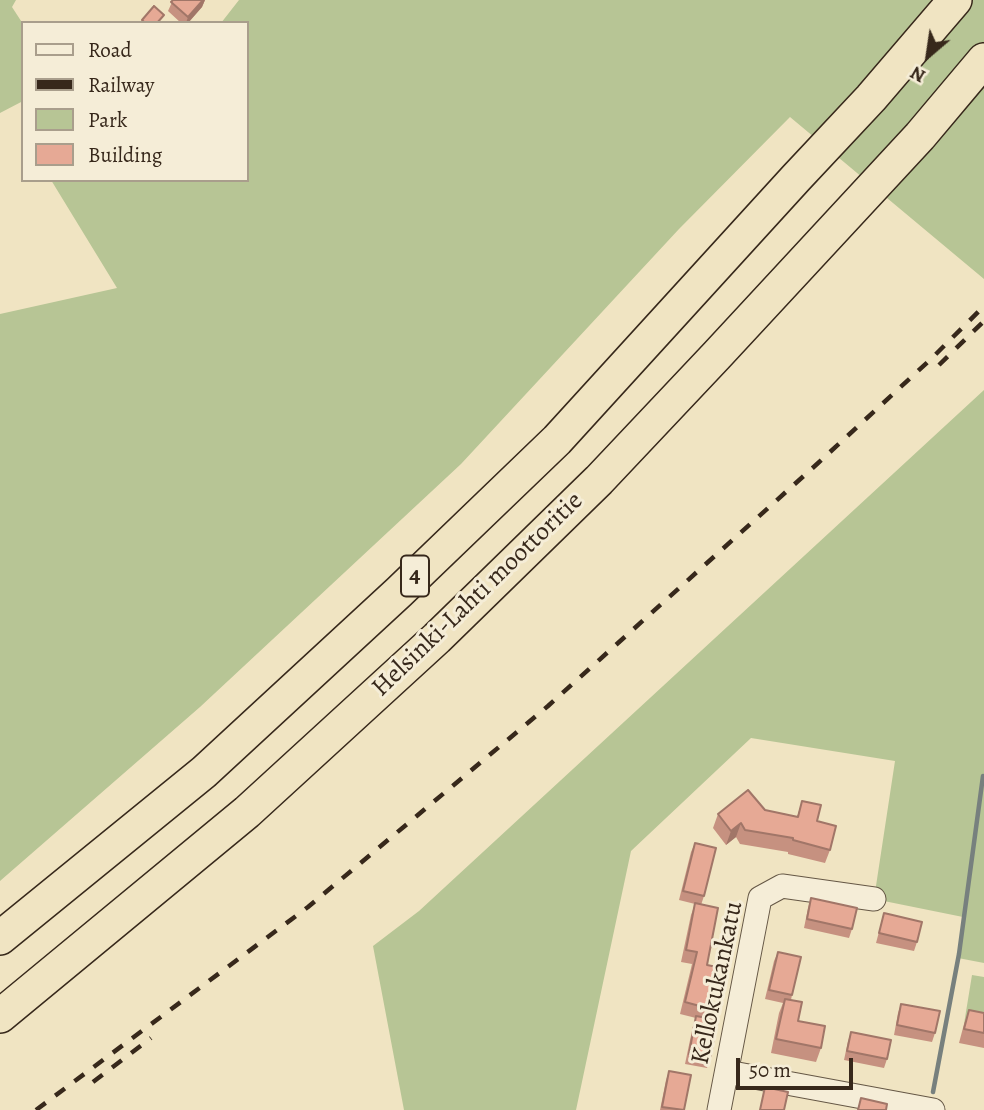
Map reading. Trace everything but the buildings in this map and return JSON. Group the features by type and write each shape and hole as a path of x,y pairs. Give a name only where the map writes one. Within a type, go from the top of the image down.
{"highway":[{"name":"4","path":"0,938 204,772 399,592 557,440 872,98 955,0"},
{"name":"4","path":"920,136 984,60"},
{"path":"920,136 984,80"},
{"name":"Helsinki-Lahti moottoritie","path":"0,1016 247,812 437,638 599,480 920,136"}],"street":[{"name":"Kellokukankatu","path":"719,1110 760,898 782,886 874,900"},
{"path":"727,1072 924,1109"}],"green space":[{"path":"0,0 16,0 12,7 21,21 21,102 0,113"},
{"path":"239,0 984,0 984,279 790,117 679,229 461,464 200,707 0,881 0,314 117,288 52,182 248,182 248,21 223,21"},
{"path":"984,390 984,963 958,958 963,917 874,899 895,761 751,738 631,851 576,1110 404,1110 373,946 419,911"},
{"path":"972,975 984,977 984,1027 964,1024"}],"waterway":[{"path":"933,1092 959,954 983,776"}],"railway":[{"path":"36,1110 308,907 548,706 817,464 984,306"},
{"path":"939,365 984,321"},
{"path":"93,1082 151,1038"}]}
